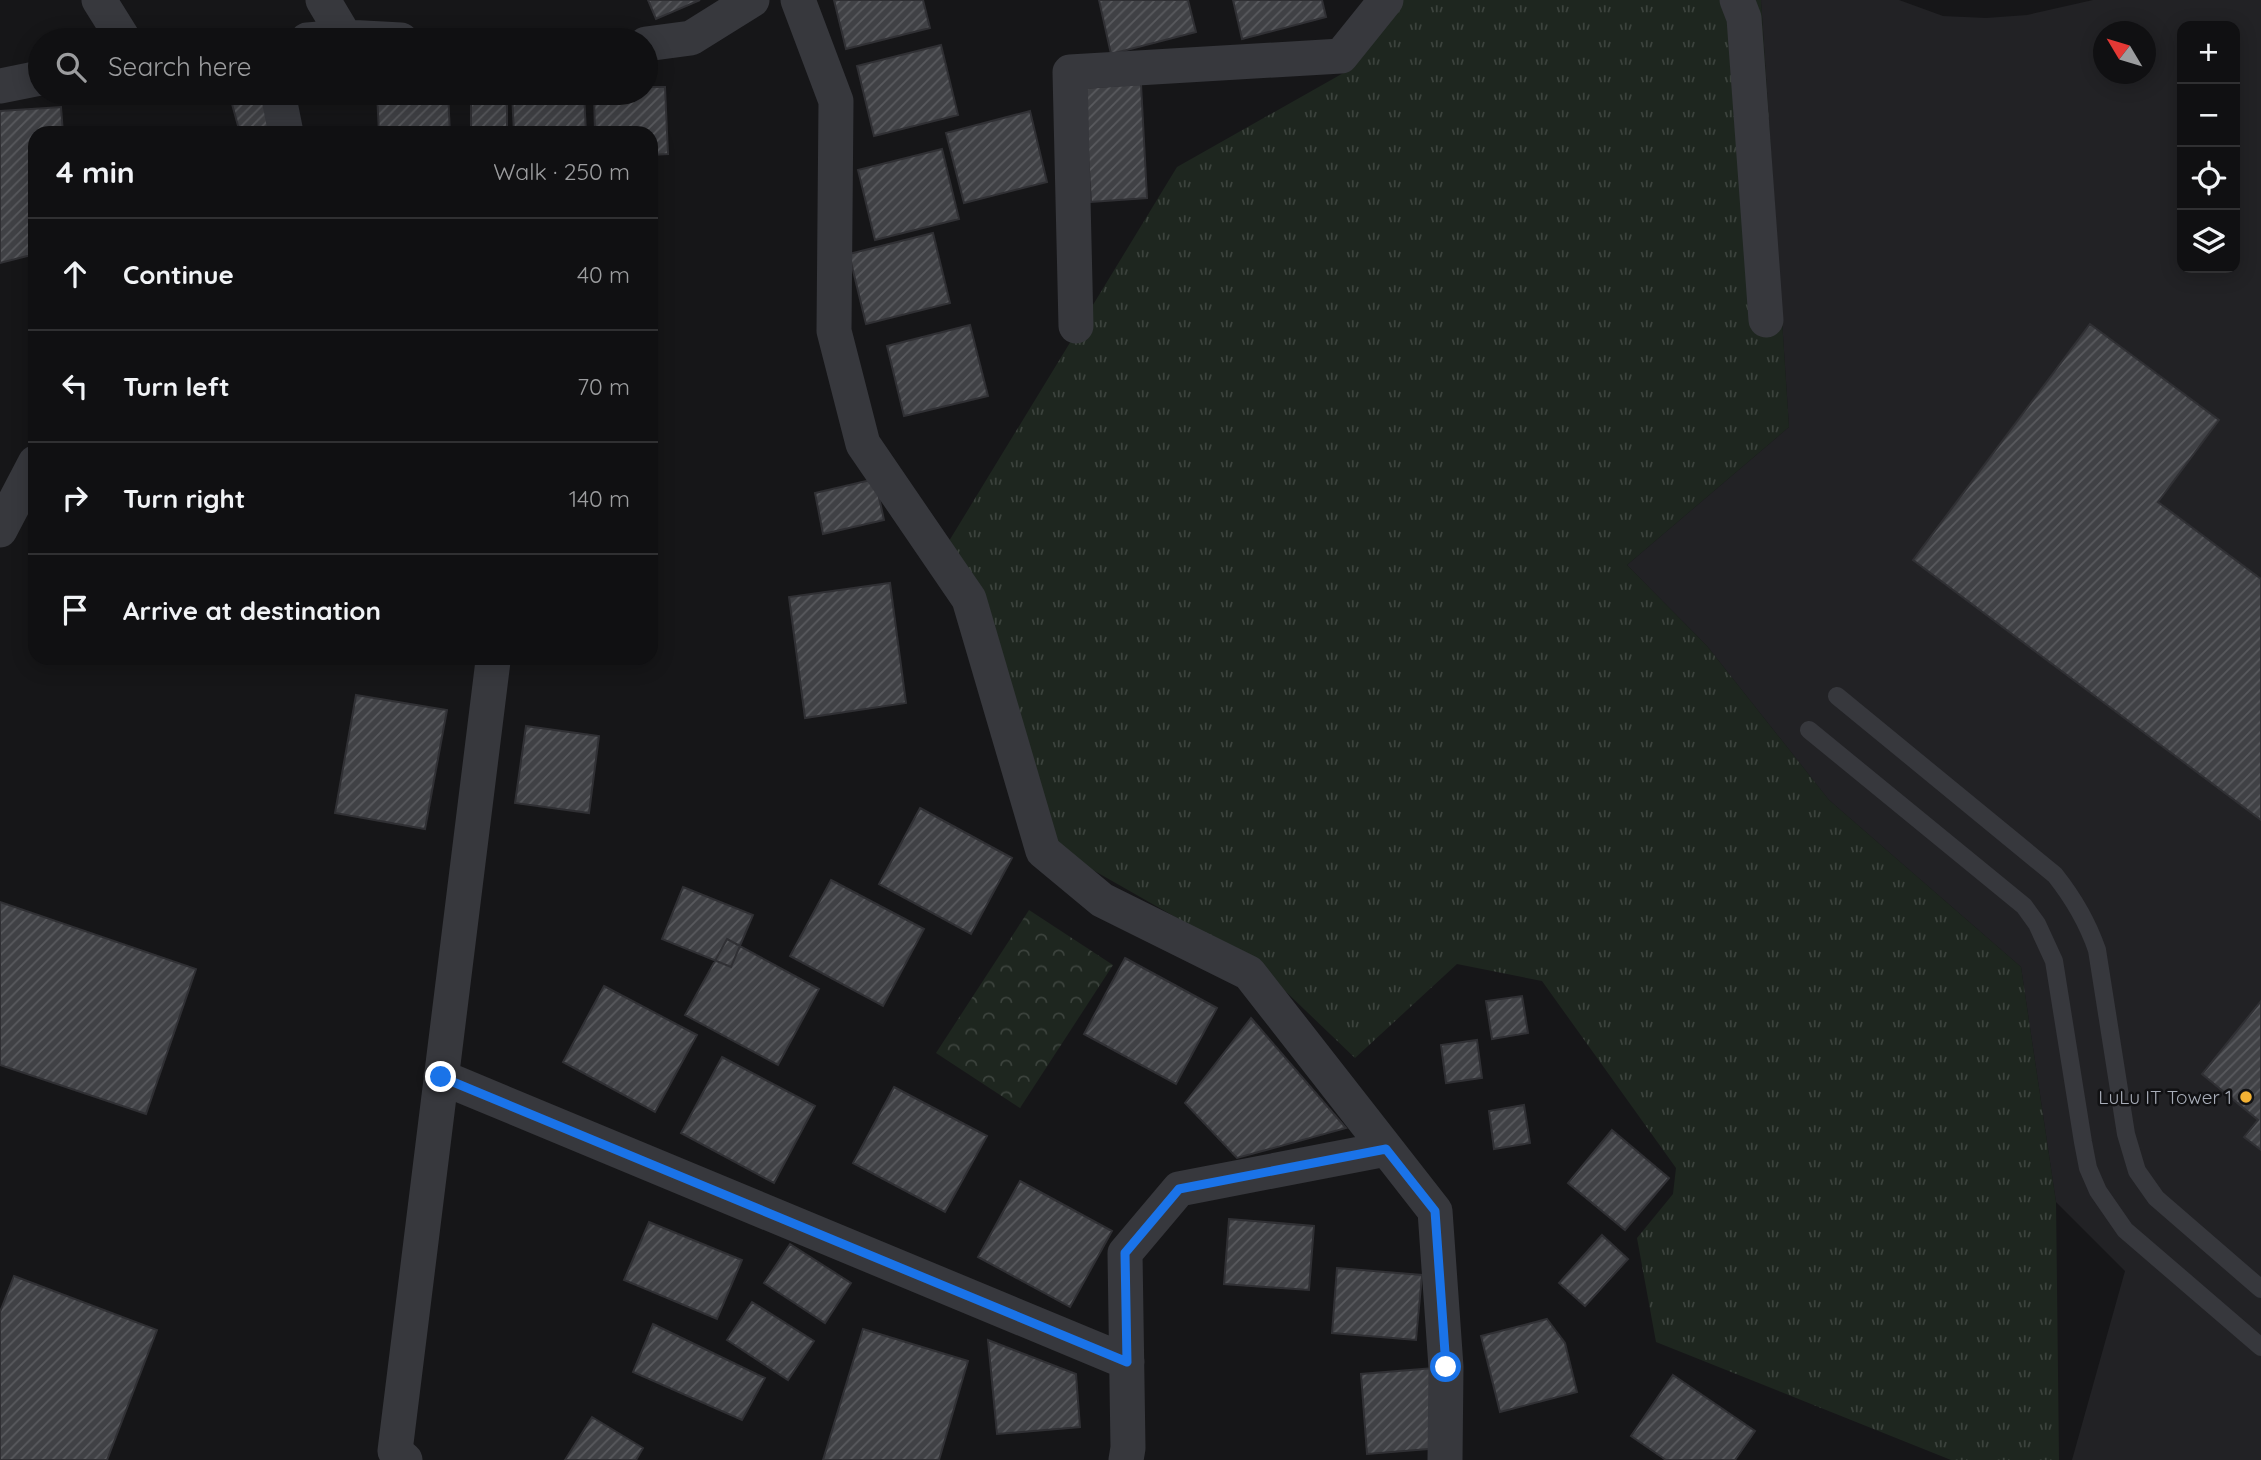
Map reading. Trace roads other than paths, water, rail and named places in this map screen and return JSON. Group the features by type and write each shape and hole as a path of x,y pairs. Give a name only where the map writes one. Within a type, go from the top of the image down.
{"street":[{"path":"99,0 116,28"},
{"path":"323,0 340,28"},
{"path":"658,42 691,38 752,0"},
{"path":"798,0 836,101 834,331 863,444 969,599 1043,851 1102,900 1249,973 1435,1211 1446,1367 1445,1460"},
{"path":"1076,326 1070,72 1341,56 1386,0"},
{"path":"1737,0 1744,18 1766,320"},
{"path":"0,86 28,80"},
{"path":"280,105 285,126"},
{"path":"0,530 28,476"},
{"path":"405,1460 395,1451 491,665"},
{"path":"441,1077 1127,1362"},
{"path":"1126,1460 1125,1253 1179,1189 1386,1149"}],"lane":[{"path":"1836,696 2055,875 2074,899 2097,950 2126,1134 2137,1171 2156,1198 2261,1289"},
{"path":"1808,730 2024,906 2031,915 2048,943 2054,961 2082,1142 2088,1168 2098,1191 2125,1230 2261,1347"}],"place":[{"name":"LuLu IT Tower 1","path":"2246,1097"}]}
